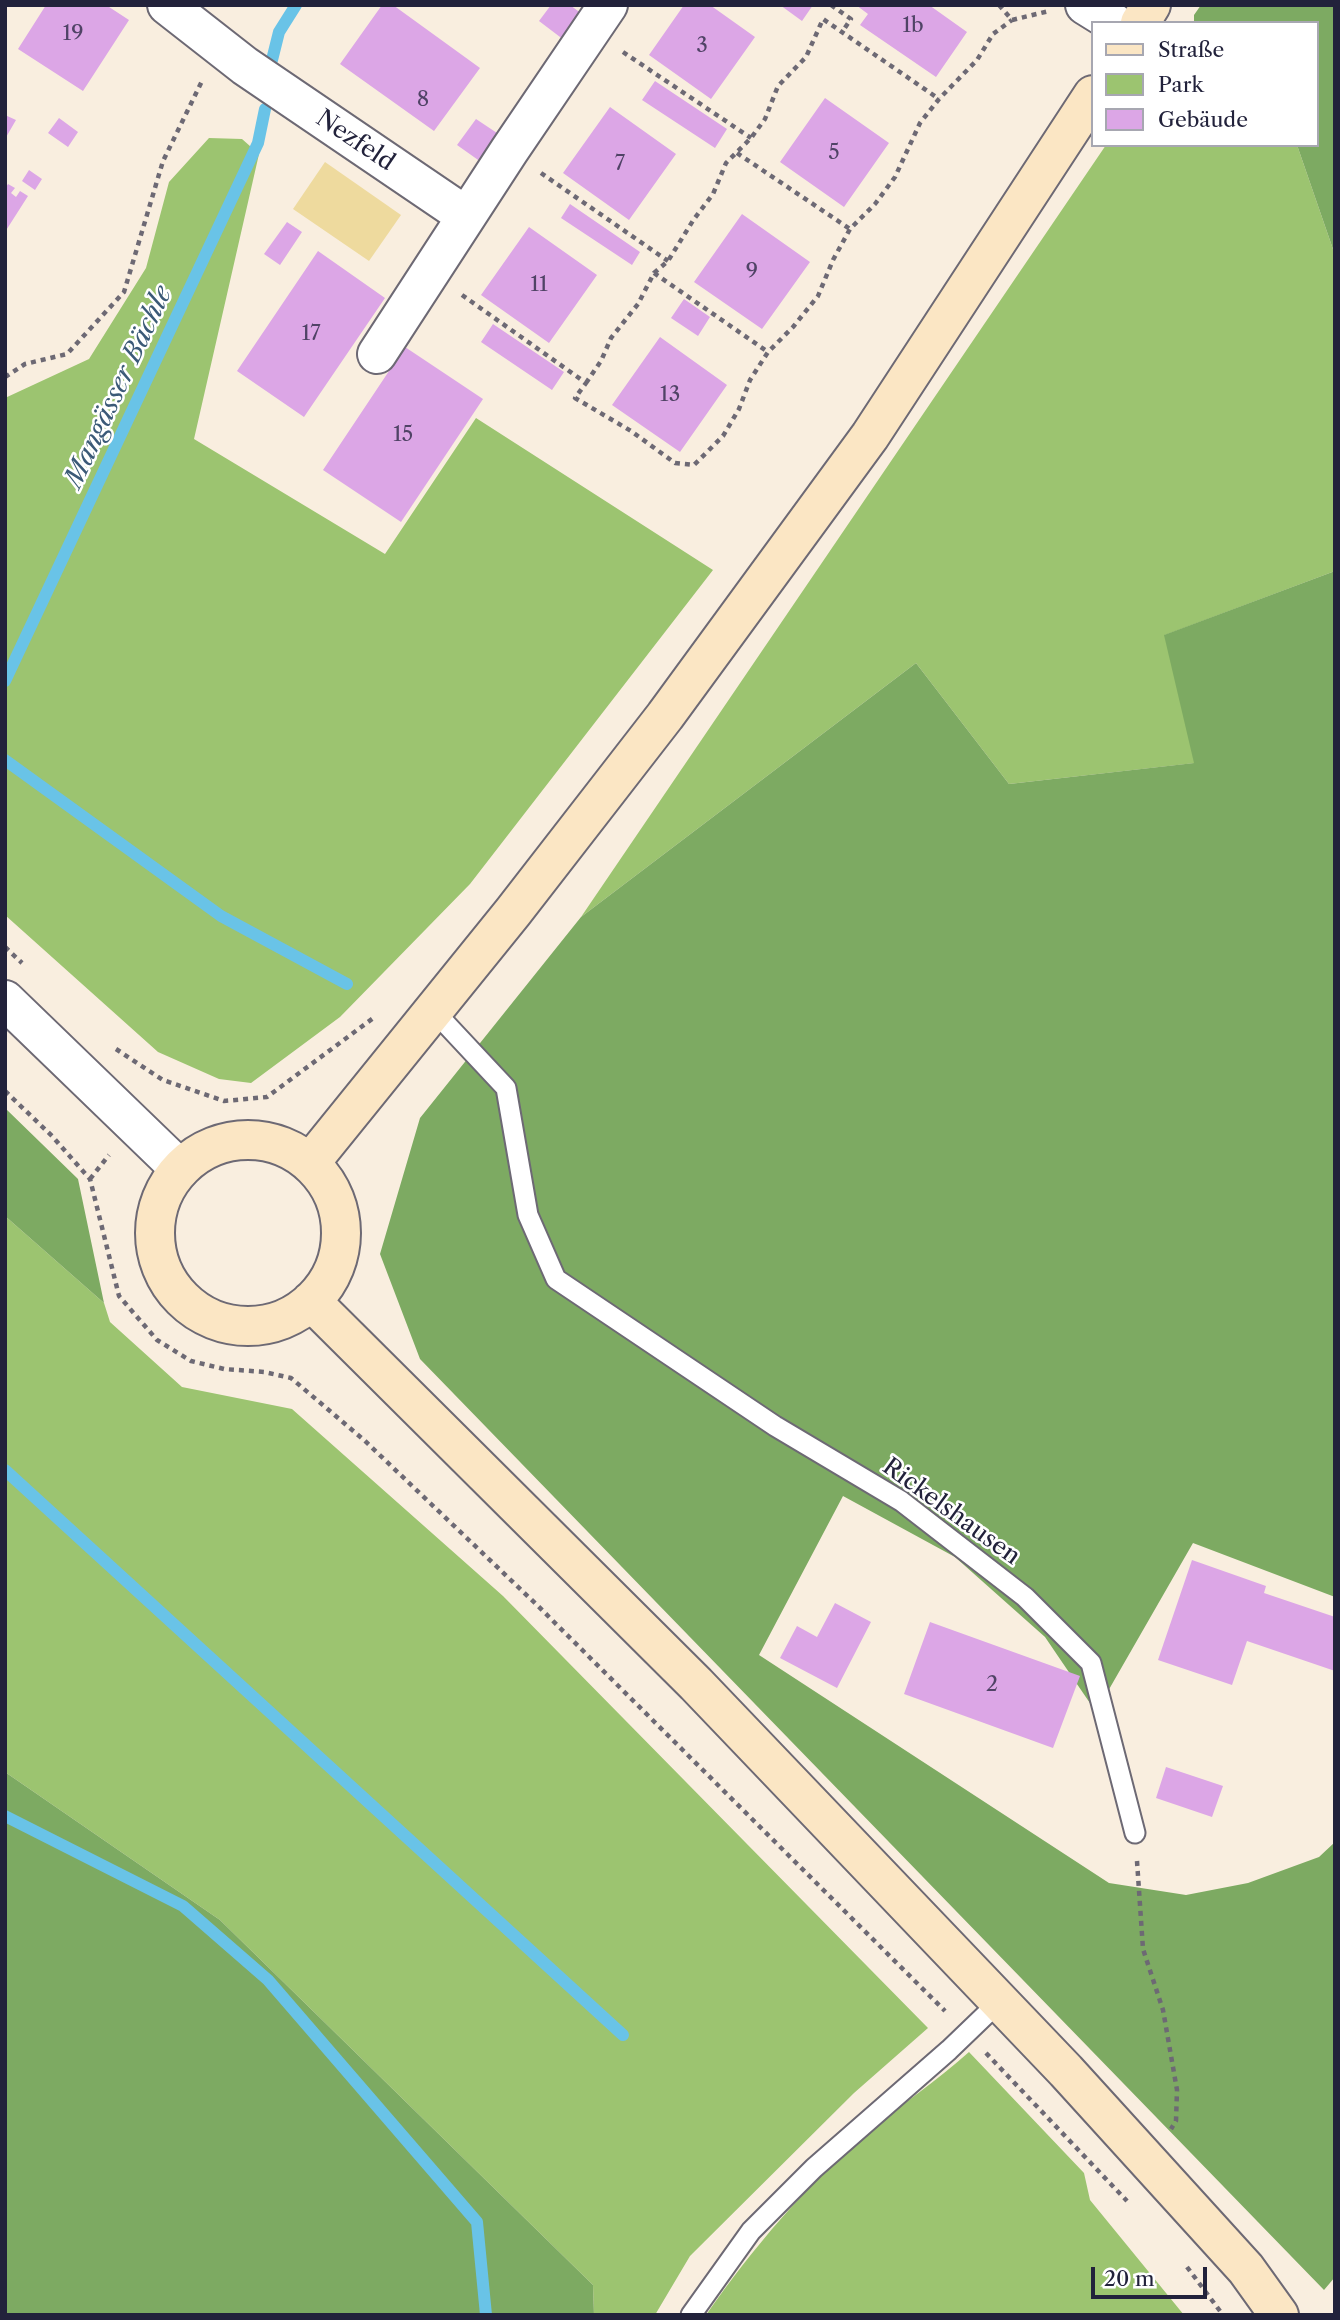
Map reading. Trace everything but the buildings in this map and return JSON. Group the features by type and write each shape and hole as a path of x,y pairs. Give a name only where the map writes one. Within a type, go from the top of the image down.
{"main road":[{"path":"1141,21 1151,5"},
{"path":"310,1163 513,912 665,716 870,436 1092,97"},
{"path":"258,1140 286,1147 310,1163 330,1187 340,1216 340,1248 331,1277 311,1301 285,1319 254,1326 223,1322 194,1309 172,1286 158,1258 155,1226 162,1195 180,1169 202,1152 229,1141 258,1140"},
{"path":"311,1301 696,1684 1000,2001 1246,2269 1279,2315"}],"street":[{"name":"Nezfeld","path":"167,5 232,57 466,216"},
{"path":"1071,7 1109,21"},
{"path":"377,354 599,18"},
{"path":"5,1000 180,1169"}],"lane":[{"name":"Rickelshausen","path":"433,1010 506,1088 528,1215 556,1279 775,1426 901,1501 1025,1597 1091,1663 1135,1833"},
{"path":"691,2315 751,2231 824,2159 1000,2001"}],"path":[{"path":"831,5 851,19 842,32"},
{"path":"999,5 1012,20"},
{"path":"939,99 823,19 806,57 779,86 765,119 751,138 726,163 713,194 668,261 654,273 638,304 611,338 601,361 575,398 631,431 675,463 694,465 723,436 739,409 750,380 768,352 818,296 832,260 850,229 875,204 895,177 920,123 939,99 977,60 993,34 1012,20 1071,7"},
{"path":"599,18 751,138"},
{"path":"5,377 25,364 67,354 124,292 163,161 232,57"},
{"path":"509,151 668,261"},
{"path":"737,153 850,229"},
{"path":"430,272 586,383"},
{"path":"654,273 768,352"},
{"path":"5,947 25,966"},
{"path":"112,1047 163,1080 224,1101 267,1097 378,1014"},
{"path":"5,1091 52,1136 90,1179 119,1296 157,1340 191,1361 224,1369 264,1372 290,1378 353,1431 537,1605 967,2032 1130,2204"},
{"path":"1135,1833 1143,1950 1163,2010 1177,2090 1176,2121 1149,2162"},
{"path":"1185,2265 1223,2315"}],"green space":[{"path":"1201,5 1335,5 1335,255 1298,147 1319,147 1319,21 1194,21 1194,15"},
{"path":"209,138 242,139 259,154 194,439 385,554 476,418 713,570 470,884 340,1017 251,1083 219,1079 158,1052 5,915 5,398 89,359 146,268 169,182"},
{"path":"1105,147 1298,147 1335,255 1335,571 1165,635 1195,763 1009,784 916,663 581,917"},
{"path":"1335,571 1335,1597 1193,1543 1096,1712 1045,1637 955,1557 843,1496 759,1655 1109,1883 1186,1895 1248,1883 1319,1857 1335,1842 1335,2277 1324,2290 420,1359 380,1254 420,1118 581,917 916,663 1009,784 1194,763 1164,635"},
{"path":"5,1108 78,1179 104,1303 5,1216"},
{"path":"5,1216 104,1303 110,1322 182,1387 292,1409 503,1596 928,2028 854,2093 690,2256 655,2315 594,2315 593,2285 220,1920 5,1772"},
{"path":"5,1772 220,1920 593,2285 594,2315 5,2315"},
{"path":"969,2052 1084,2173 1090,2200 1184,2315 706,2315 762,2242 802,2196 846,2152"}],"sand":[{"path":"325,162 401,215 369,261 293,209"}],"waterway":[{"name":"Mangässer Bächle","path":"272,60 279,32 296,5"},
{"name":"Mangässer Bächle","path":"5,681 258,143 265,109"},
{"path":"5,760 221,916 347,984"},
{"path":"5,1470 623,2035"},
{"path":"5,1816 183,1906 268,1980 477,2222 486,2315"}]}
